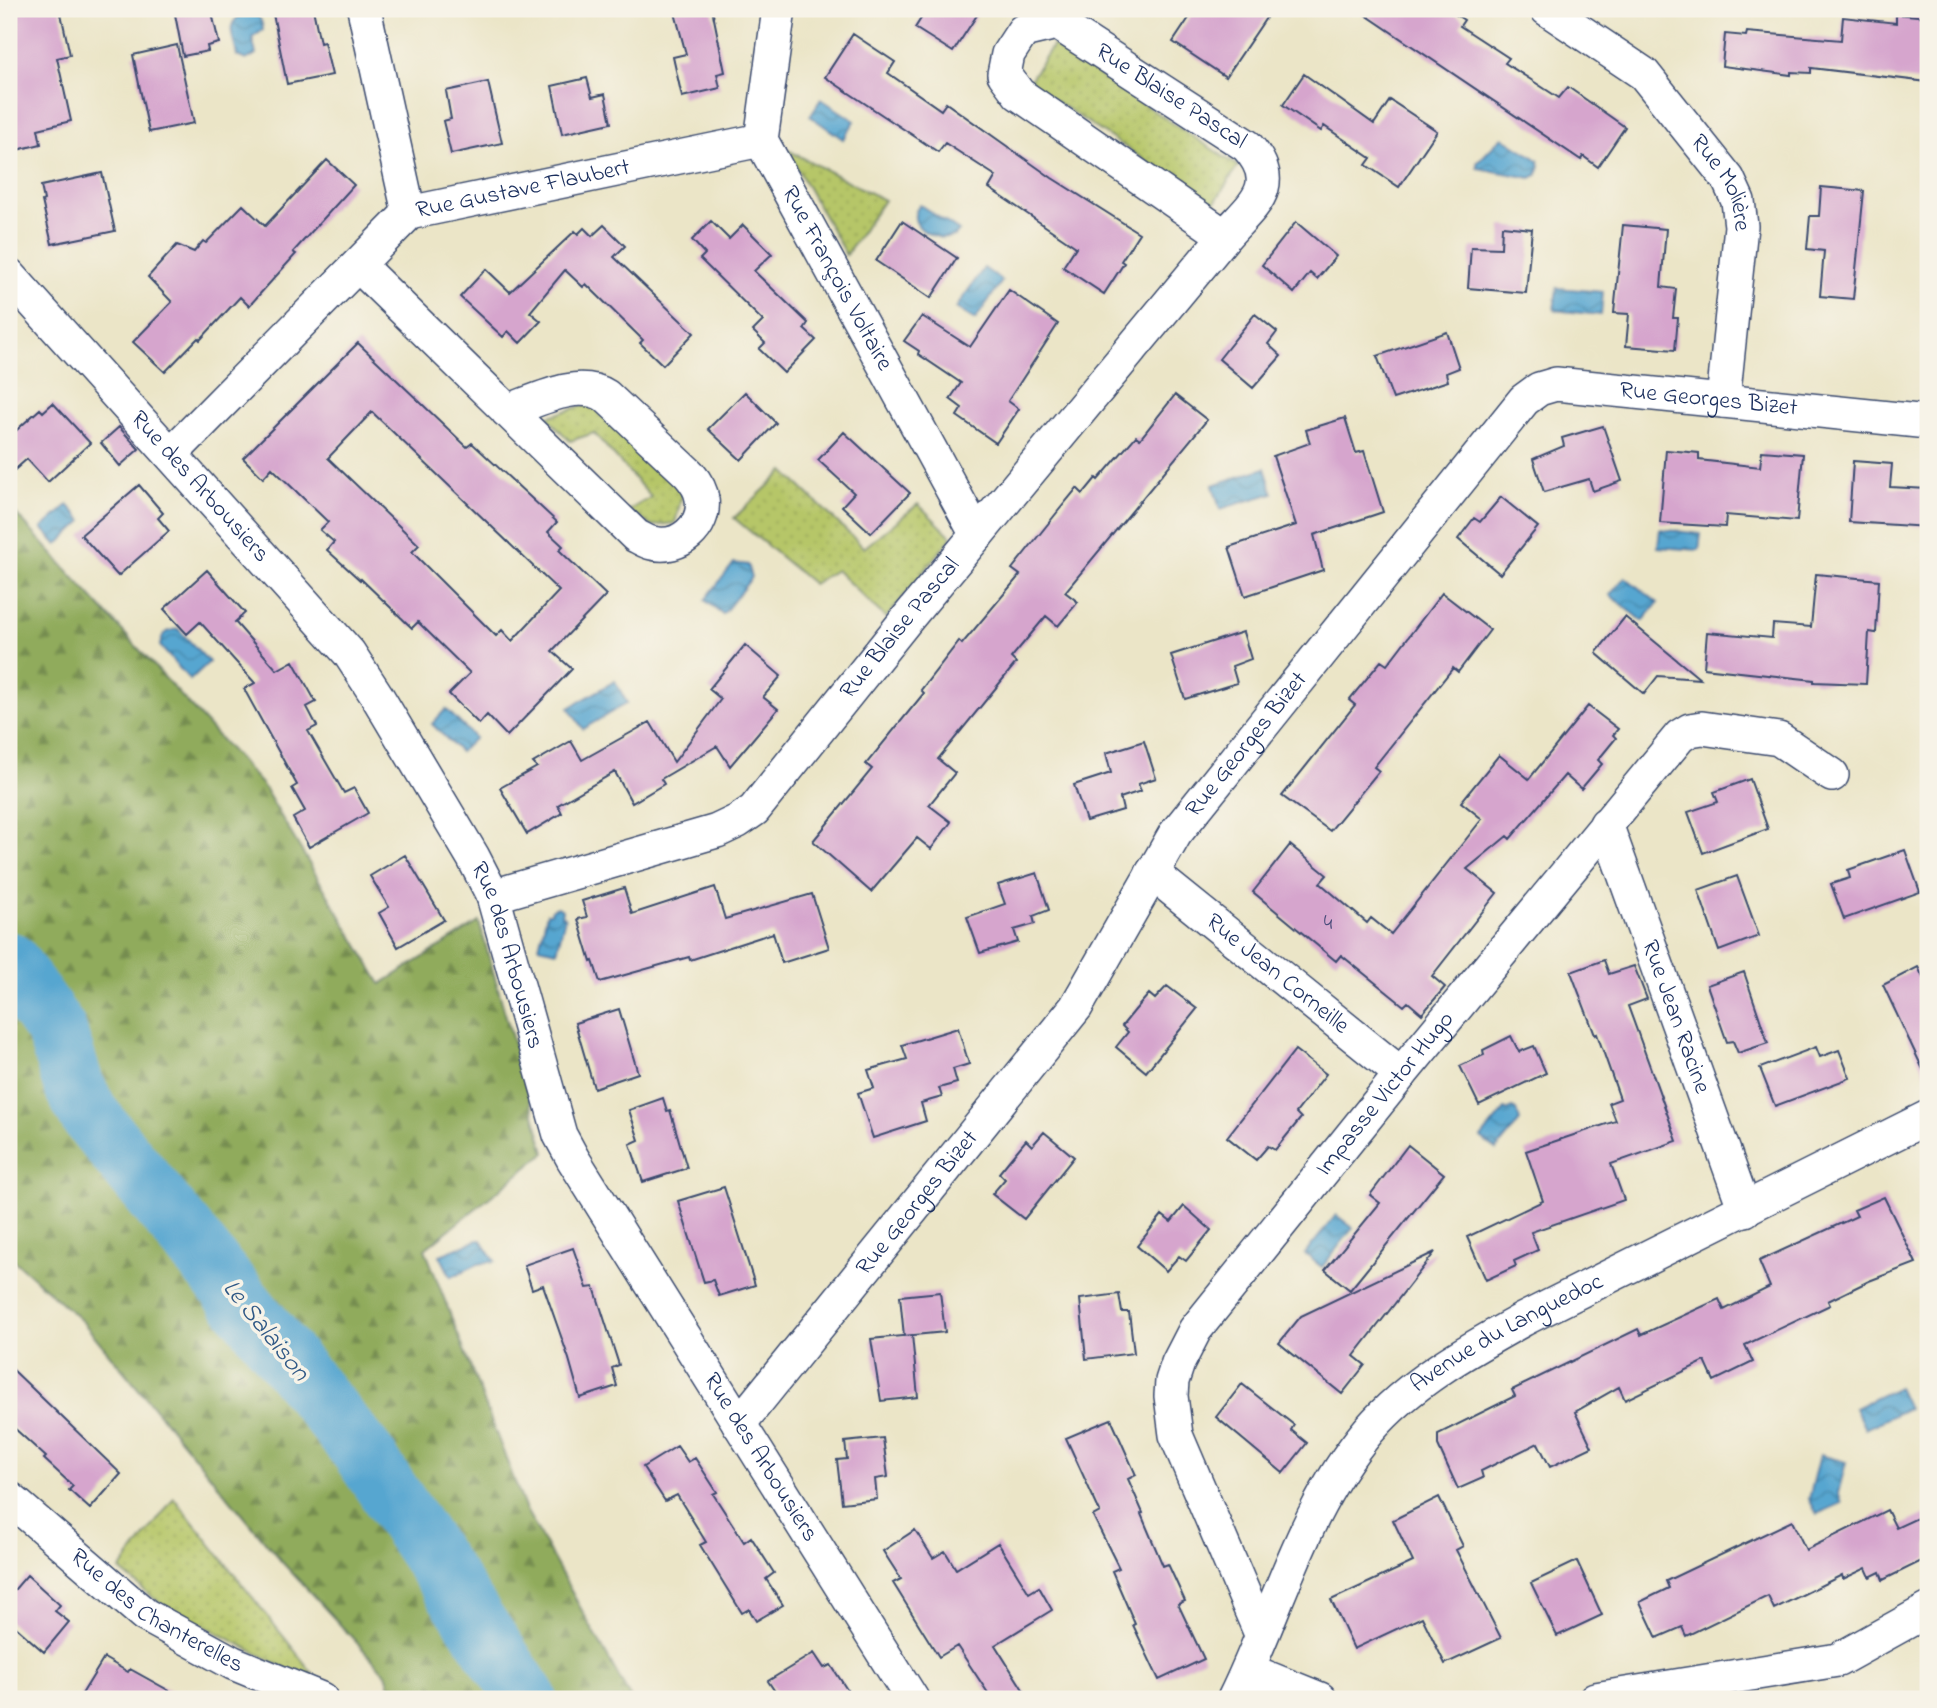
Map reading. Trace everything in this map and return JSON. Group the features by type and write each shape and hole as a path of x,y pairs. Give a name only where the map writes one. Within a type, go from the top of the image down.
{"street":[{"path":"364,9 409,214"},
{"path":"761,140 779,9"},
{"name":"Rue Molière","path":"1559,16 1644,75 1728,179 1738,201 1741,226 1723,401"},
{"name":"Rue Blaise Pascal","path":"493,896 717,831 754,810 976,535 1262,193 1264,177 1259,160 1247,146 1057,23 1023,31 1008,54 1004,74 1019,94 1225,236"},
{"name":"Rue Gustave Flaubert","path":"171,454 409,214 761,140"},
{"name":"Rue François Voltaire","path":"761,140 976,535"},
{"path":"358,265 507,411 636,536 652,543 669,544 684,538 697,526 702,512 702,498 697,484 616,404 596,389 568,391 507,411"},
{"name":"Rue des Arbousiers","path":"9,275 349,653 377,695 468,847 493,896 561,1135 573,1159 912,1699"},
{"name":"Rue Georges Bizet","path":"739,1424 1076,1007 1175,834 1524,401 1539,389 1556,384 1928,422"},
{"name":"Impasse Victor Hugo","path":"1261,1634 1176,1435 1171,1396 1172,1381 1195,1330 1401,1074 1680,736 1690,730 1702,728 1779,739 1832,775"},
{"name":"Rue Jean Racine","path":"1606,824 1745,1210"},
{"name":"Rue Jean Corneille","path":"1152,873 1401,1074"},
{"name":"Avenue du Languedoc","path":"1241,1685 1301,1542 1333,1482 1370,1429 1415,1387 1468,1350 1524,1319 1928,1117"},
{"name":"Rue des Chanterelles","path":"9,1498 145,1615 233,1663 321,1699"},
{"path":"1595,1699 1838,1660 1928,1610"},
{"path":"1241,1685 1321,1699"}],"green space":[{"path":"1053,45 1238,166 1213,205 1028,83"},
{"path":"786,149 884,200 846,255"},
{"path":"596,404 683,491 675,523 651,526 629,510 651,497 594,433 570,441 547,417"},
{"path":"784,471 864,548 918,504 952,537 886,618 836,570 813,584 734,518"},
{"path":"9,506 263,786 381,984 479,922 545,1153 425,1249 525,1508 631,1699 394,1699 386,1674 281,1561 83,1322 9,1256"},
{"path":"174,1498 325,1689 157,1601 120,1570"}],"water":[{"path":"245,13 258,17 263,30 252,38 256,54 246,60 237,56 232,32 234,22"},
{"path":"821,99 855,121 843,139 810,116"},
{"path":"1502,137 1538,160 1540,166 1537,175 1531,178 1477,168 1477,163"},
{"path":"920,205 959,231 955,236 942,238 921,229 915,216"},
{"path":"984,268 1002,281 975,320 956,308"},
{"path":"1557,288 1603,292 1601,315 1554,310"},
{"path":"1265,468 1273,493 1220,509 1213,485"},
{"path":"68,505 83,521 57,545 42,528"},
{"path":"1660,529 1701,534 1699,550 1658,547"},
{"path":"734,563 748,565 752,577 723,614 705,600"},
{"path":"1625,577 1658,603 1643,621 1610,595"},
{"path":"178,629 209,662 190,680 160,646 165,633"},
{"path":"615,681 627,703 583,729 569,708"},
{"path":"446,709 475,738 460,752 432,724"},
{"path":"558,907 562,910 561,916 565,917 557,951 539,947 547,913"},
{"path":"1512,1108 1516,1110 1520,1121 1496,1150 1481,1138 1505,1109 1507,1111"},
{"path":"1336,1215 1353,1228 1322,1267 1305,1254"},
{"path":"481,1240 495,1261 478,1264 451,1277 440,1255"},
{"path":"1898,1387 1908,1408 1865,1429 1855,1408"},
{"path":"1820,1455 1846,1462 1838,1493 1842,1503 1817,1514 1809,1499"}],"building":[{"path":"9,9 60,9 70,55 57,58 71,121 38,129 41,144 9,152"},
{"path":"174,9 211,9 219,43 207,46 208,51 183,56"},
{"path":"272,9 313,9 320,43 324,42 332,75 287,84"},
{"path":"674,9 712,9 725,72 717,74 720,88 682,97 673,57 686,54"},
{"path":"927,9 981,9 953,52 915,28"},
{"path":"1195,9 1272,9 1226,77 1173,42"},
{"path":"1357,9 1447,9 1464,20 1460,26 1509,58 1505,63 1559,98 1568,87 1625,127 1598,167 1583,156 1581,160"},
{"path":"1896,14 1928,17 1928,82 1811,68 1811,73 1791,72 1791,75 1722,66 1725,34 1746,36 1747,32 1841,40 1843,17 1896,23"},
{"path":"853,34 895,62 888,73 941,110 946,103 1052,178 1139,233 1104,294 1063,267 1076,247 989,188 996,176 945,143 938,152 825,77"},
{"path":"177,45 194,123 149,132 133,55"},
{"path":"1304,74 1374,124 1390,100 1437,131 1399,187 1366,165 1371,158 1324,126 1321,131 1283,105"},
{"path":"587,78 592,97 605,94 611,123 562,134 552,86"},
{"path":"488,82 502,143 451,154 443,121 451,119 446,91"},
{"path":"327,160 354,185 293,252 296,254 249,306 240,297 200,340 198,338 165,372 133,342 172,302 148,277 177,245 194,252 243,205 265,226"},
{"path":"102,173 115,231 52,244 41,186"},
{"path":"1821,187 1864,191 1853,299 1820,296 1824,251 1807,249 1810,216 1819,216"},
{"path":"711,221 729,239 743,225 772,254 754,271 808,323 804,329 816,340 784,373 759,349 765,343 753,331 763,321 700,259 705,254 692,240"},
{"path":"902,221 957,258 931,298 876,261"},
{"path":"1296,222 1336,256 1317,279 1310,273 1294,293 1262,265"},
{"path":"604,225 625,246 614,257 694,333 663,365 640,343 643,340 586,284 583,287 565,270 530,312 541,321 520,343 508,331 503,337 460,297 486,269 510,292 575,231 578,234 584,228 592,236"},
{"path":"1623,225 1666,229 1661,287 1676,289 1673,318 1678,318 1675,350 1626,346 1629,314 1614,313"},
{"path":"1502,226 1532,229 1526,293 1468,288 1471,247 1501,248"},
{"path":"1009,290 1058,324 1008,401 1019,409 996,443 957,416 962,408 950,399 961,383 918,354 919,351 904,341 922,316 970,347"},
{"path":"1255,314 1277,332 1268,344 1281,356 1253,388 1219,359"},
{"path":"1447,332 1459,368 1446,373 1448,381 1393,399 1377,356"},
{"path":"358,343 467,447 472,443 557,522 548,532 563,546 559,550 606,595 552,651 572,669 507,736 487,715 479,724 449,694 470,673 418,622 412,628 327,550 334,542 320,530 328,522 272,468 263,478 243,458","holes":["372,412 559,591 512,641 502,630 496,636 412,552 419,545 328,458"]},
{"path":"745,392 776,423 741,460 708,429"},
{"path":"1175,395 1207,420 1065,592 1078,602 1058,626 1046,616 1011,658 1016,663 938,759 955,773 929,805 951,822 931,849 917,838 871,892 813,841 872,769 866,764 924,693 921,690 959,641 962,644 1020,575 1012,569 1059,510 1077,488 1083,494 1096,478 1098,480 1136,436 1140,439"},
{"path":"53,403 90,443 48,482 27,459 9,475 9,437 40,409 43,412"},
{"path":"1345,418 1356,453 1364,451 1383,512 1314,535 1323,570 1245,596 1229,547 1296,525 1273,456 1310,443 1306,430"},
{"path":"1603,426 1622,481 1593,491 1589,479 1544,492 1533,459 1564,446 1562,438"},
{"path":"119,427 139,449 120,466 101,443"},
{"path":"844,432 910,493 871,533 842,506 854,493 818,460"},
{"path":"1666,450 1699,453 1699,460 1760,467 1762,451 1803,454 1797,521 1726,515 1725,527 1660,523"},
{"path":"1853,461 1892,464 1890,487 1928,489 1928,527 1849,522"},
{"path":"139,485 163,513 158,518 169,531 118,576 81,535"},
{"path":"1501,497 1538,527 1500,574 1458,539 1474,518 1480,522"},
{"path":"207,570 245,613 235,622 277,670 293,661 316,702 307,707 317,726 308,731 344,793 354,788 368,813 309,847 293,818 305,811 292,788 297,785 244,689 255,683 200,622 187,634 164,609"},
{"path":"1816,574 1879,580 1876,633 1869,632 1866,684 1814,682 1704,668 1707,632 1772,638 1773,624 1811,627"},
{"path":"1442,593 1490,630 1458,672 1453,668 1374,767 1379,771 1330,831 1282,796 1355,705 1349,700 1381,661 1387,665"},
{"path":"1625,617 1700,679 1658,676 1644,694 1596,653"},
{"path":"1243,632 1251,659 1232,666 1237,683 1185,699 1171,655"},
{"path":"745,645 781,676 763,697 778,709 730,766 717,746 661,779 664,784 632,803 615,772 558,805 562,813 527,834 500,788 537,767 533,763 571,741 582,760 650,722 674,762 721,699 709,689"},
{"path":"1588,706 1618,729 1613,735 1616,738 1598,760 1602,764 1581,789 1565,775 1510,839 1507,836 1467,869 1497,893 1432,976 1445,987 1422,1014 1408,1002 1404,1006 1341,955 1336,961 1253,892 1290,845 1327,875 1320,883 1367,923 1371,918 1391,934 1482,819 1461,802 1499,755 1529,779"},
{"path":"1144,741 1156,778 1138,784 1141,791 1120,798 1123,810 1086,821 1074,785 1111,773 1106,753"},
{"path":"1750,779 1768,829 1703,853 1688,812 1718,802 1714,792"},
{"path":"1905,850 1920,892 1844,919 1831,884 1850,878 1848,870"},
{"path":"405,855 444,920 398,947 379,913 389,907 370,876"},
{"path":"1037,873 1049,910 1033,916 1035,924 1014,930 1018,942 980,953 967,917 1005,904 998,885"},
{"path":"1737,876 1759,936 1719,951 1698,890"},
{"path":"715,887 725,919 812,894 829,948 782,963 773,933 690,960 689,957 600,982 578,919 587,917 582,901 624,888 632,914"},
{"path":"1604,960 1609,974 1634,966 1647,999 1628,1006 1677,1141 1611,1164 1624,1200 1531,1232 1538,1250 1514,1261 1516,1266 1486,1280 1467,1237 1543,1201 1526,1151 1616,1121 1609,1103 1620,1099 1571,972"},
{"path":"1918,967 1928,988 1928,1080 1883,985"},
{"path":"1744,972 1768,1043 1738,1053 1733,1041 1727,1042 1707,985"},
{"path":"1167,986 1197,1009 1146,1072 1116,1047 1128,1032 1122,1026 1135,1010 1149,994 1155,999"},
{"path":"619,1009 638,1073 594,1088 575,1023"},
{"path":"958,1028 969,1064 953,1069 957,1083 939,1088 942,1097 921,1103 926,1121 873,1138 858,1093 874,1088 868,1070 907,1059 902,1045"},
{"path":"1511,1036 1519,1052 1534,1046 1546,1073 1479,1105 1460,1066 1484,1055 1483,1050"},
{"path":"1816,1047 1820,1057 1839,1050 1850,1078 1775,1106 1760,1068"},
{"path":"1295,1050 1326,1074 1296,1113 1301,1118 1275,1150 1268,1146 1256,1160 1227,1137"},
{"path":"663,1098 667,1111 670,1110 687,1168 643,1182 630,1144 639,1140 629,1110"},
{"path":"1044,1132 1074,1157 1024,1219 992,1194 1005,1179 999,1173 1026,1140 1032,1146"},
{"path":"1408,1145 1444,1174 1350,1290 1325,1270 1380,1203 1370,1195"},
{"path":"724,1187 755,1285 719,1296 713,1280 704,1282 678,1201"},
{"path":"1884,1197 1916,1263 1869,1281 1828,1301 1830,1305 1745,1345 1753,1362 1714,1381 1705,1361 1625,1400 1619,1387 1575,1412 1592,1447 1550,1467 1538,1443 1481,1471 1483,1478 1458,1489 1438,1445 1438,1434 1515,1396 1512,1390 1638,1329 1641,1335 1719,1299 1724,1310 1770,1287 1759,1261 1857,1216 1854,1210"},
{"path":"1184,1206 1211,1230 1186,1261 1179,1256 1166,1271 1137,1246 1162,1215 1171,1222"},
{"path":"573,1248 587,1288 594,1287 619,1365 612,1368 617,1386 580,1398 543,1285 532,1289 524,1265"},
{"path":"1435,1252 1354,1356 1365,1365 1342,1394 1279,1343 1301,1316"},
{"path":"940,1292 945,1332 904,1336 900,1296"},
{"path":"1119,1294 1122,1312 1129,1312 1134,1353 1086,1359 1080,1299"},
{"path":"912,1335 918,1397 881,1401 871,1339"},
{"path":"9,1366 121,1474 90,1509 69,1490 73,1486 44,1459 46,1457 13,1427 9,1432"},
{"path":"1242,1384 1294,1425 1291,1430 1307,1443 1283,1473 1216,1417"},
{"path":"1111,1419 1136,1475 1128,1479 1143,1513 1141,1514 1163,1566 1168,1564 1185,1601 1178,1604 1204,1659 1159,1680 1112,1571 1119,1568 1093,1516 1100,1512 1066,1438"},
{"path":"883,1438 888,1477 875,1479 877,1499 842,1503 837,1460 847,1459 845,1442"},
{"path":"677,1446 688,1462 695,1458 717,1492 713,1494 744,1542 751,1537 774,1573 766,1579 783,1605 756,1621 749,1609 742,1613 700,1545 706,1542 677,1495 665,1501 643,1467"},
{"path":"1439,1497 1463,1546 1456,1550 1501,1638 1445,1664 1422,1617 1354,1649 1331,1600 1413,1562 1393,1520"},
{"path":"1887,1510 1896,1528 1928,1513 1928,1558 1883,1580 1880,1572 1870,1577 1866,1568 1843,1579 1842,1575 1774,1609 1768,1596 1686,1636 1682,1627 1657,1638 1640,1602 1669,1588 1666,1581 1792,1521 1806,1550"},
{"path":"915,1530 933,1558 945,1551 956,1569 998,1543 1029,1593 1039,1587 1052,1610 995,1645 1029,1699 992,1699 957,1646 939,1657 893,1583 901,1579 883,1551"},
{"path":"1577,1561 1602,1615 1557,1636 1531,1583"},
{"path":"27,1575 60,1605 55,1611 69,1622 44,1652 9,1621 9,1596"},
{"path":"814,1653 824,1668 831,1665 853,1699 780,1699 768,1681"},
{"path":"104,1658 128,1672 130,1669 184,1699 79,1699"}],"waterway":[{"name":"Le Salaison","path":"9,962 56,1030 74,1086 90,1116 361,1450 527,1699"}]}
